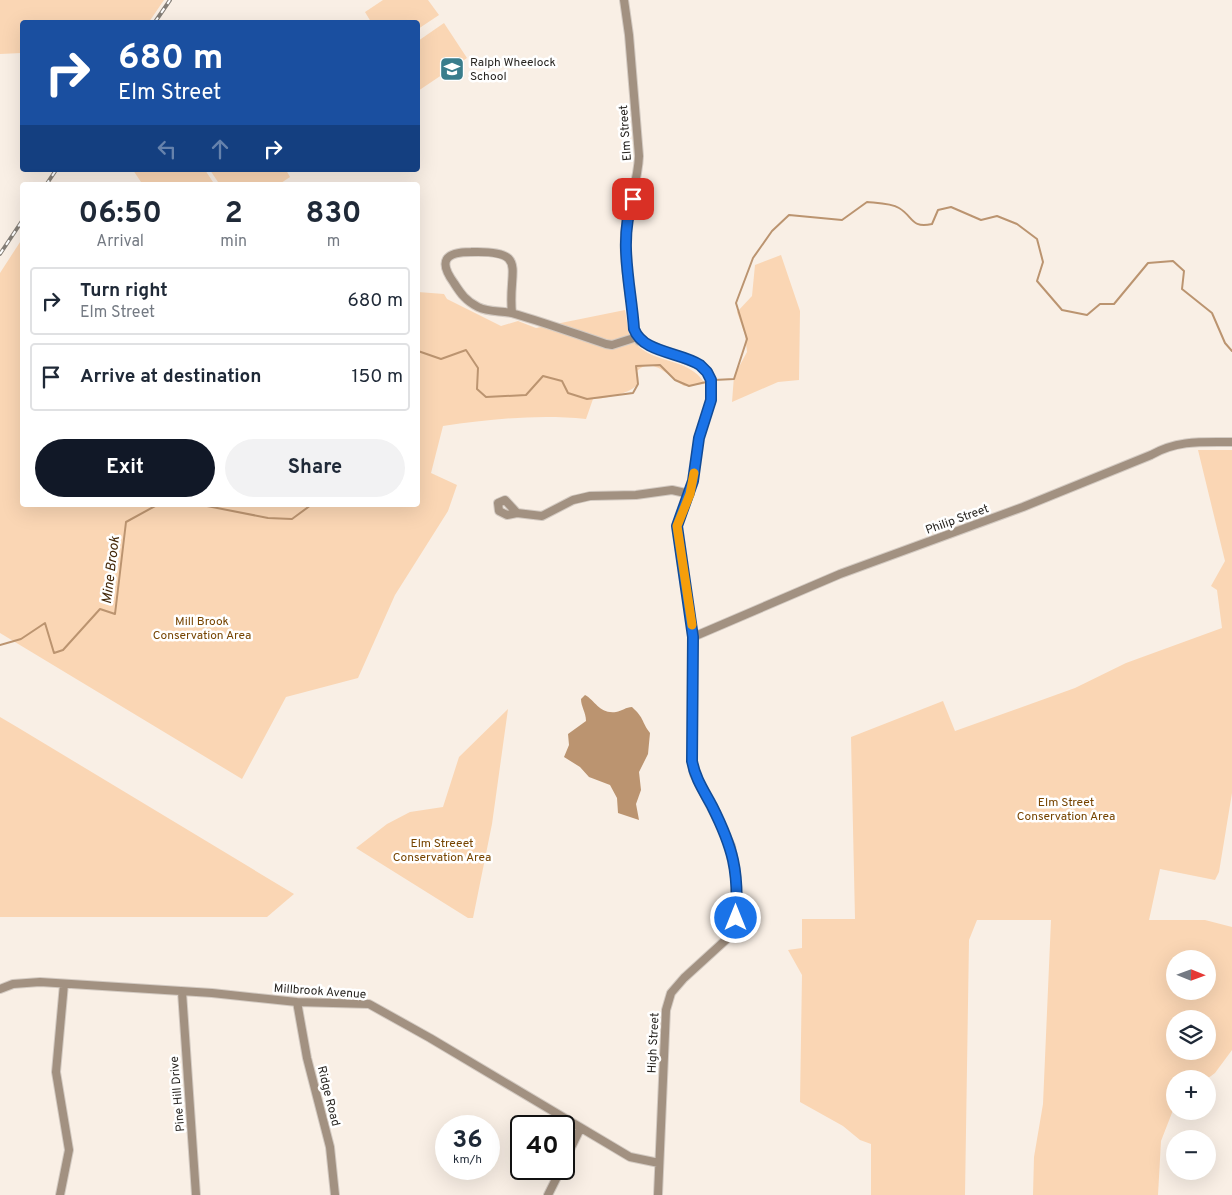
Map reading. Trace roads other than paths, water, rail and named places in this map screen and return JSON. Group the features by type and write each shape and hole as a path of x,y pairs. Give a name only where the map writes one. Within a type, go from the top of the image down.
{"street":[{"name":"Elm Street","path":"624,0 631,52 639,156 639,173 628,214 625,238 634,329 637,337"},
{"path":"512,313 513,269 512,262 508,257 496,251 463,252 451,255 447,259 444,267 446,273 466,301 490,311 512,313 606,344 612,345 637,337 646,344 695,362 707,372 711,380 711,400 699,438 690,494 677,526 693,637"},
{"name":"Philip Street","path":"693,637 840,574 1023,507 1151,456 1166,447 1187,442 1232,442"},
{"path":"517,513 542,516 573,500 590,496 636,495 672,490 690,494"},
{"name":"High Street","path":"658,1195 666,1010 671,993 684,978 729,937 736,919 736,875 731,846 694,774 692,761 693,637"},
{"name":"Millbrook Avenue","path":"0,989 24,982 182,992 297,1002 368,1004 430,1038 580,1129 630,1157 659,1163"},
{"path":"60,1195 69,1150 56,1072 64,984"},
{"name":"Pine Hill Drive","path":"182,992 196,1195"},
{"name":"Ridge Road","path":"297,1002 307,1058 330,1147 335,1195"},
{"path":"575,1139 580,1129"},
{"path":"548,1195 556,1180"}],"waterway":[{"name":"Mine Brook","path":"714,380 734,379 747,339 736,303 753,258 772,231 789,215 842,220 867,202 896,206 920,225 932,224 938,210 951,207 981,220 997,216 1017,224 1037,239 1043,262 1037,281 1062,310 1087,315 1100,304 1114,304 1148,263 1173,261 1184,271 1182,289 1212,313 1225,343 1232,351"},
{"name":"Mine Brook","path":"420,352 441,359 466,350 478,368 477,389 486,397 526,395 543,376 562,381 568,393 587,399 633,393 638,384 636,366 660,365 675,380 689,386 706,382"},
{"name":"Mine Brook","path":"0,645 21,639 45,623 54,653 63,650 100,609 115,614 126,522 153,507"},
{"name":"Mine Brook","path":"212,507 268,518 292,519 308,507"}],"railway":[{"path":"156,20 170,0"},
{"path":"48,182 55,172"},
{"path":"0,254 20,224"}],"place":[{"name":"Ralph Wheelock School","path":"452,69"}],"park label":[{"name":"Mill Brook Conservation Area","path":"202,628"},
{"name":"Elm Street Conservation Area","path":"1066,809"},
{"name":"Elm Streeet Conservation Area","path":"442,850"}]}
